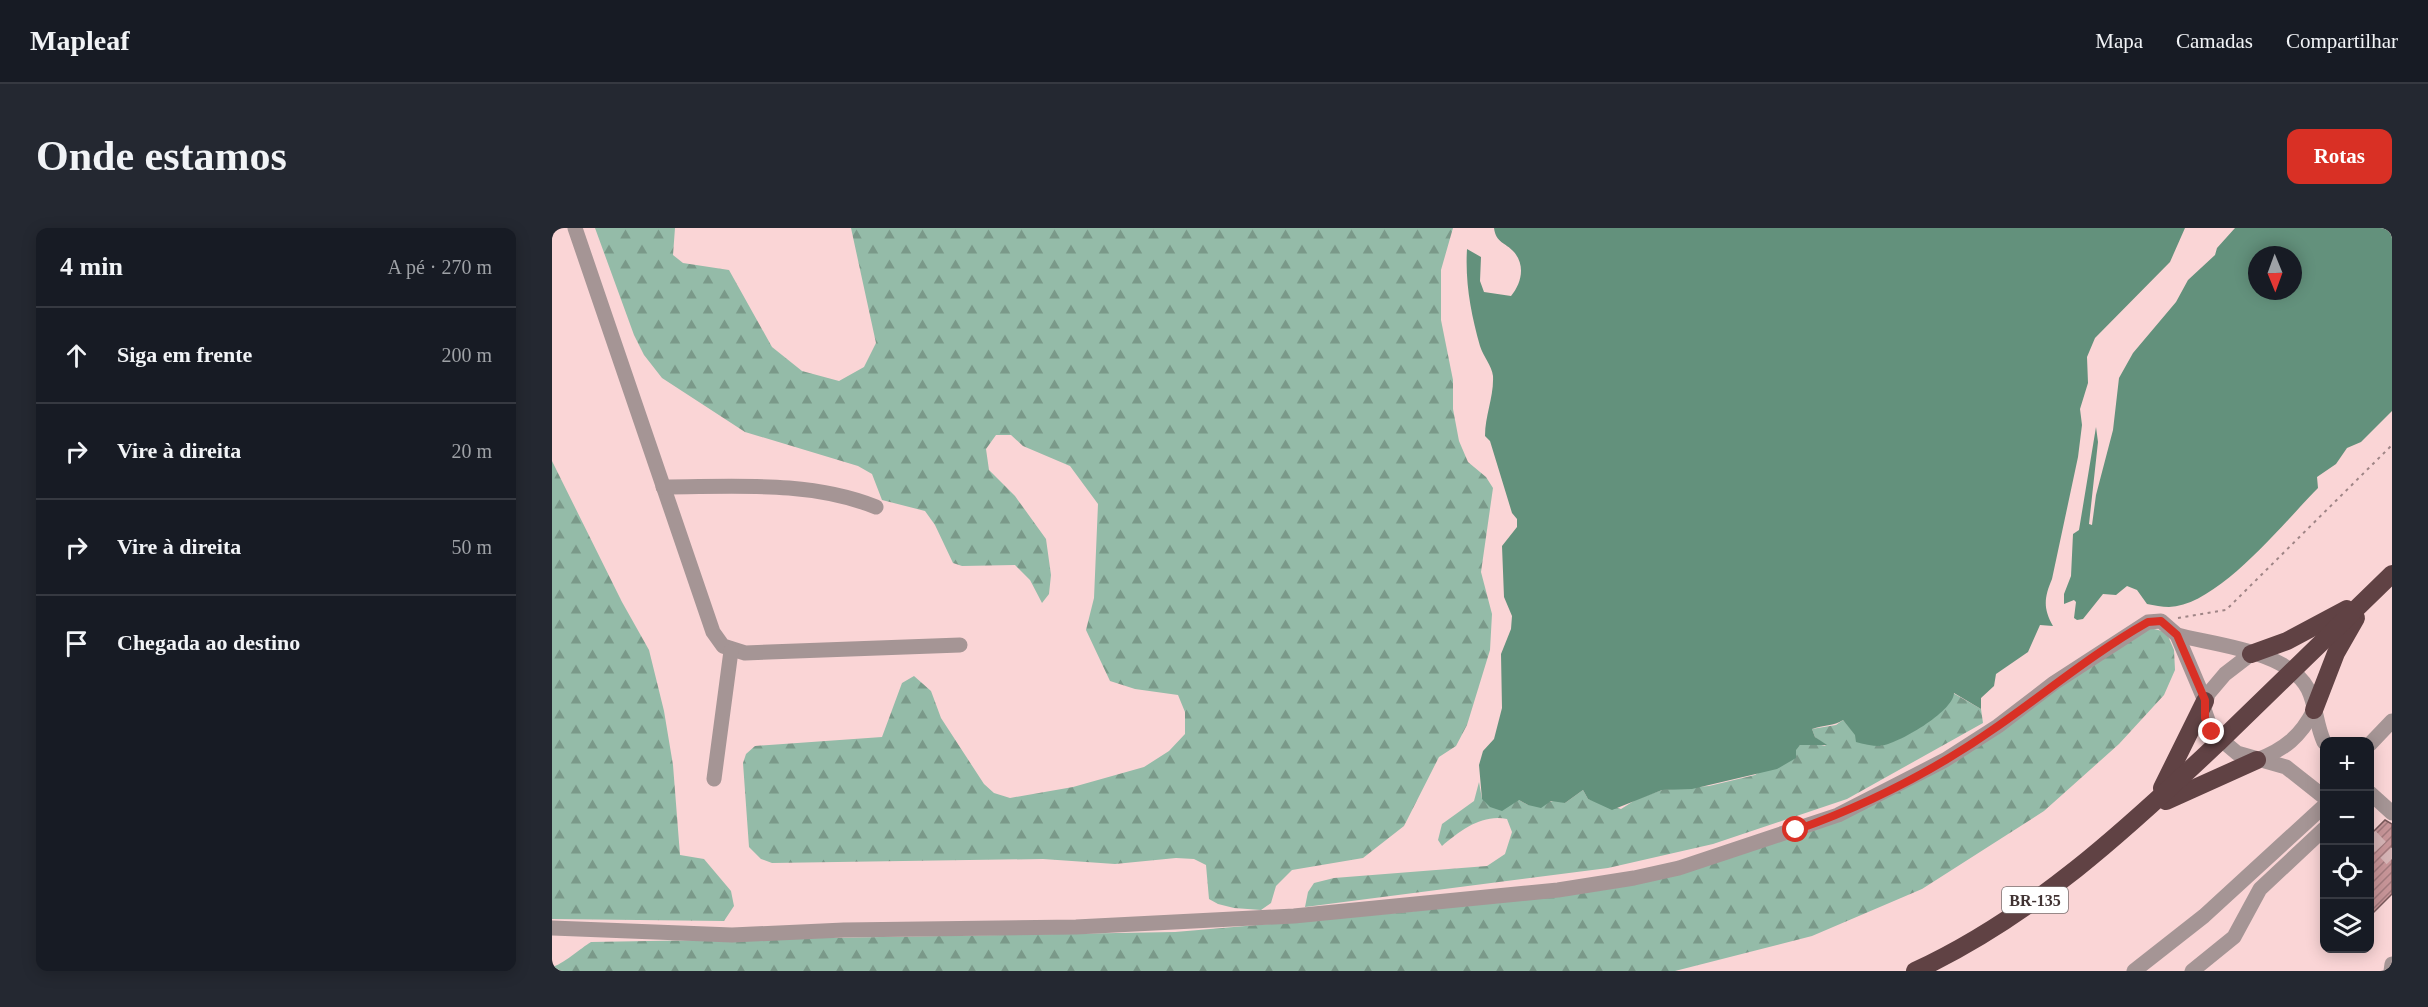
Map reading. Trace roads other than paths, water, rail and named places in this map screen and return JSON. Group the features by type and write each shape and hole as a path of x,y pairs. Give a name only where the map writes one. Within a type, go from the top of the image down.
{"highway":[{"name":"BR-135","path":"1915,971 2025,907 2144,814 2294,671 2392,573"},
{"path":"2251,654 2311,629 2367,598"},
{"path":"2314,710 2337,653 2367,598"},
{"path":"2144,814 2175,766 2205,700"},
{"path":"2144,814 2177,795 2257,760"}],"lane":[{"path":"574,228 713,632 723,646 731,651 745,653 960,645"},
{"path":"663,486 770,487 837,494 876,507"},
{"path":"552,928 732,935 844,930 1077,927 1294,916 1558,890 1634,878 1679,868 1839,815 1945,760 2133,631 2148,622 2161,621 2177,635 2205,700 2205,718 2219,741 2237,753 2286,767 2320,794"},
{"path":"2177,635 2270,657 2294,671 2306,685 2323,737"},
{"path":"714,779 731,651"},
{"path":"2205,700 2214,684 2251,654"},
{"path":"2257,760 2290,743 2306,725 2314,710"},
{"path":"2374,740 2392,721"},
{"path":"2374,797 2392,813"},
{"path":"2134,971 2205,916 2320,801"},
{"path":"2192,971 2234,937 2260,889 2320,834"},
{"path":"2391,971 2392,964"}],"tunnel":[{"path":"2374,840 2392,859"}]}
